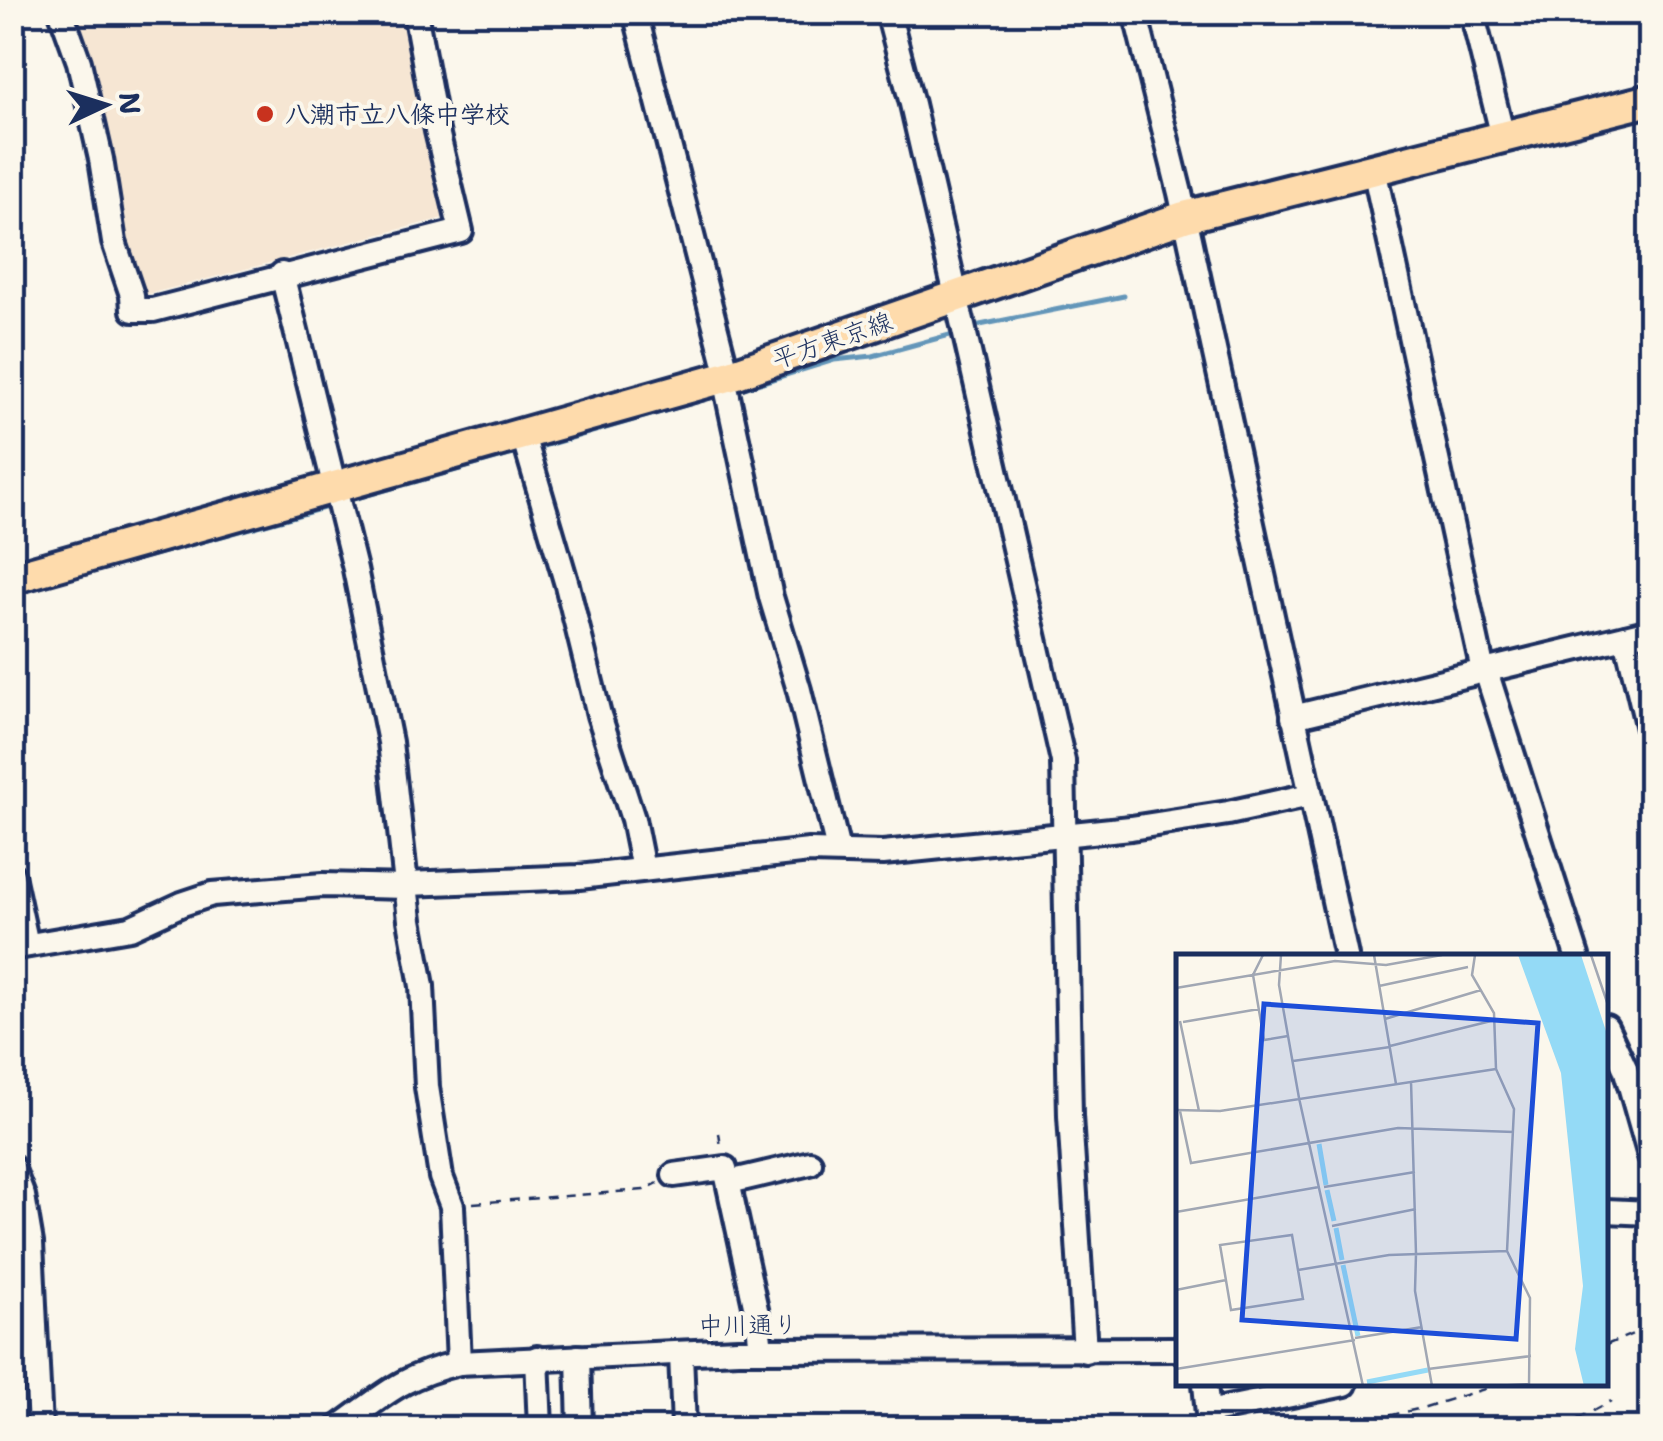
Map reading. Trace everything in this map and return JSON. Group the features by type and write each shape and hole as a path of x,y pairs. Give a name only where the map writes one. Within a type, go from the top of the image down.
{"main road":[{"name":"平方東京線","path":"12,578 726,377 1184,216 1650,100"}],"street":[{"path":"61,12 79,62 102,159 114,242 132,295 133,310 153,310 461,231 436,131 414,12"},
{"path":"635,12 726,377 771,597 799,690 838,850"},
{"path":"888,12 1065,773 1070,1116 1085,1352"},
{"path":"1135,12 1184,216 1346,954"},
{"path":"1472,12 1503,137"},
{"path":"1374,169 1484,671 1575,954"},
{"path":"282,274 390,742 422,986 428,1086 441,1176 452,1206 459,1362"},
{"path":"523,435 567,585 599,715 633,819 643,869"},
{"path":"1293,717 1650,631"},
{"path":"1626,637 1650,737"},
{"path":"12,875 20,946 130,928 212,894 323,885 579,876 838,850 883,853 1228,813 1310,796"},
{"path":"1608,1031 1625,1068 1650,1156"},
{"path":"729,1182 810,1164"},
{"path":"12,1167 23,1196 34,1274 40,1428"},
{"path":"674,1176 724,1168 758,1314 761,1350"},
{"path":"1608,1211 1650,1213"},
{"name":"中川通り","path":"338,1428 395,1385 427,1370 459,1362 761,1350 1085,1352 1176,1348"},
{"path":"681,1354 684,1428"},
{"path":"578,1357 580,1428"},
{"path":"536,1358 540,1428"},
{"path":"1205,1386 1208,1418 1338,1386"}],"path":[{"path":"452,1206 644,1190 674,1176"},
{"path":"1608,1344 1650,1327"},
{"path":"1338,1428 1495,1386"},
{"path":"1561,1428 1610,1402"}],"shaded area":[{"name":"八潮市立八條中学校","path":"78,13 409,13 451,216 141,296"}],"waterway":[{"path":"970,327 1124,296"},
{"path":"734,391 834,360 873,356 957,333"},
{"path":"536,448 720,395"},
{"path":"346,501 521,452"},
{"path":"12,594 331,506"}],"place":[{"name":"八潮市立八條中学校","path":"265,114"}]}
